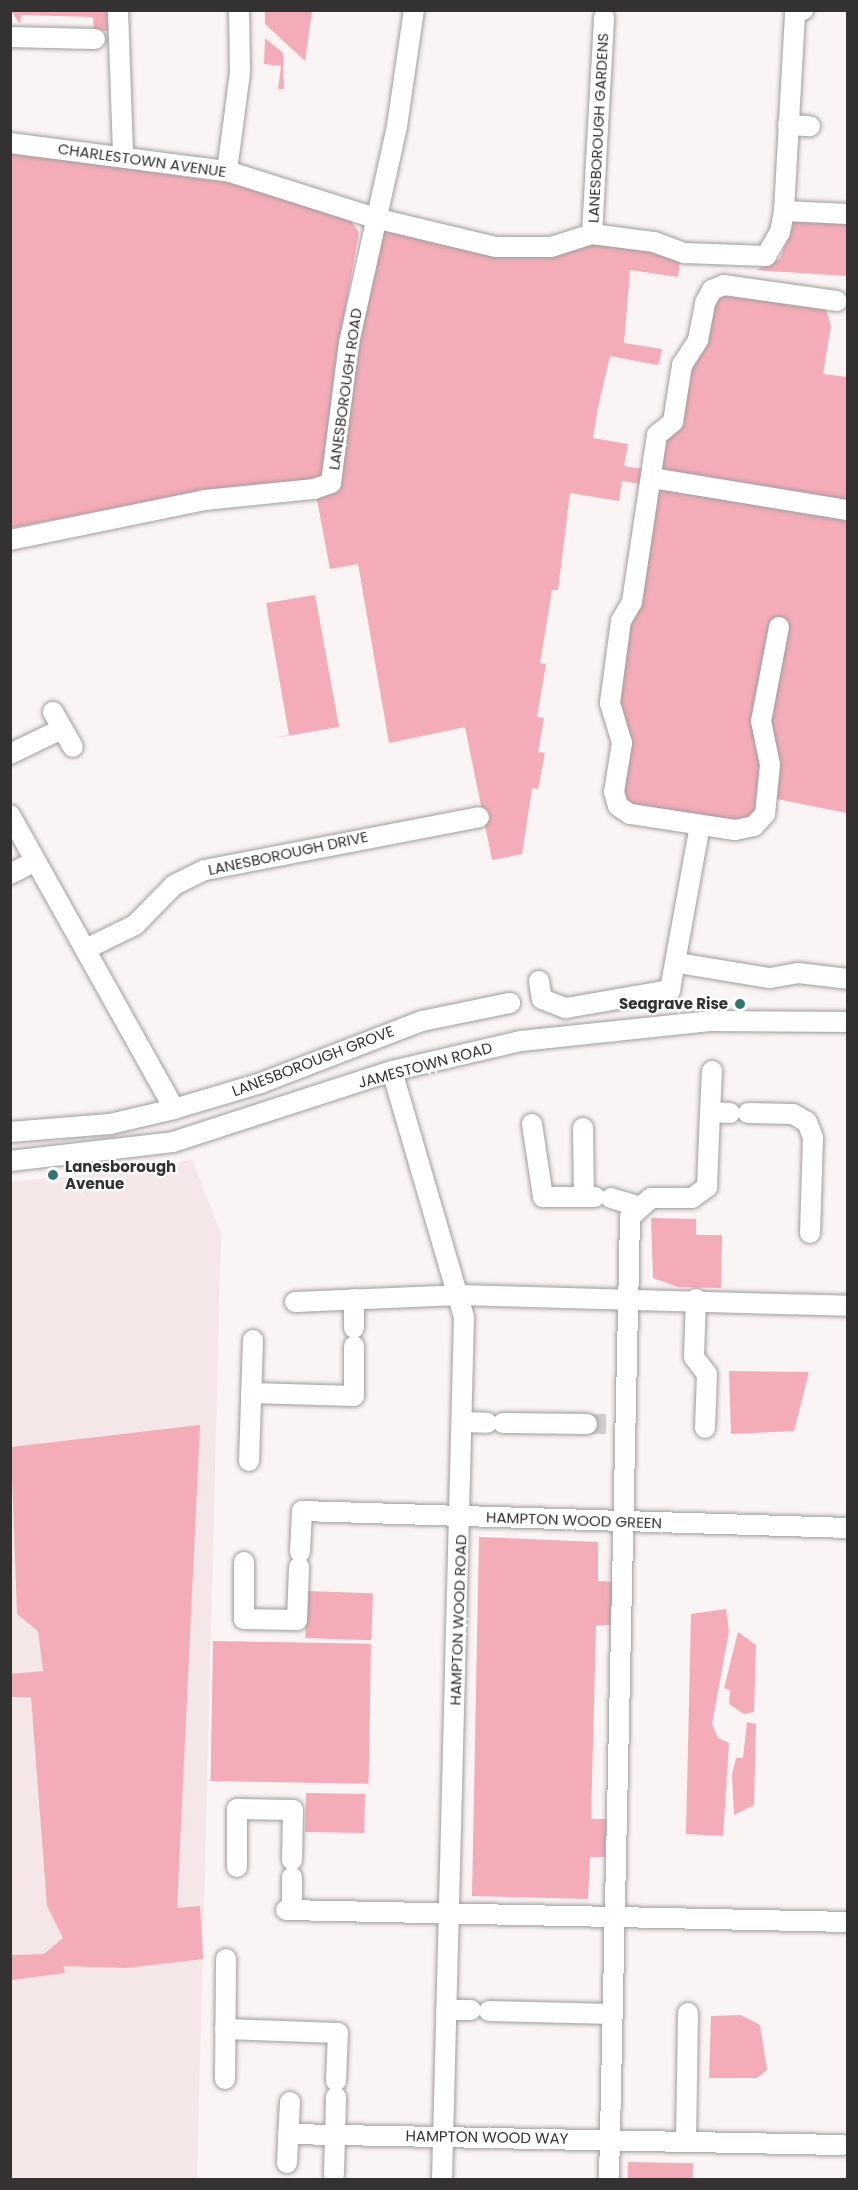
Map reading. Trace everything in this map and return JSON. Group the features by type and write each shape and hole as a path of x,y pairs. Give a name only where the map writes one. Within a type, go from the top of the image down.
{"street":[{"path":"118,10 123,155"},
{"path":"227,171 240,72 239,10"},
{"name":"LANESBOROUGH ROAD","path":"10,540 205,500 314,489 332,483 349,343 375,218 398,126 414,10"},
{"path":"592,234 654,242 685,253 766,256 780,232 784,211 795,13 803,10"},
{"name":"LANESBOROUGH GARDENS","path":"375,218 496,247 551,248 592,234 604,17"},
{"path":"10,37 95,39"},
{"path":"788,125 810,126"},
{"name":"CHARLESTOWN AVENUE","path":"10,143 123,155 227,171 375,218"},
{"path":"784,211 848,214"},
{"path":"780,627 761,721 770,765 765,814 754,826 735,830 630,814 618,806 614,792 622,743 610,703 621,621 632,602 657,435 673,422 682,365 698,340 712,290 724,285 837,301"},
{"path":"652,478 848,510"},
{"path":"10,754 57,720 73,747"},
{"path":"10,815 34,862 86,949 174,1109"},
{"name":"LANESBOROUGH DRIVE","path":"86,949 135,925 174,885 205,870 479,817"},
{"path":"539,981 542,999 566,1008 665,993 674,985 700,825"},
{"path":"10,874 34,862"},
{"path":"678,963 770,978 798,973 848,979"},
{"name":"LANESBOROUGH GROVE","path":"10,1132 110,1124 174,1109 261,1083 422,1021 499,1012"},
{"name":"JAMESTOWN ROAD","path":"10,1161 173,1142 392,1071 517,1042 710,1021 848,1022"},
{"name":"HAMPTON WOOD ROAD","path":"392,1071 459,1295 463,1422 442,2180"},
{"path":"609,2180 626,1522 606,1424 630,1297 630,1217 637,1206 651,1198 692,1198 707,1187 712,1071"},
{"path":"710,1112 793,1114 807,1122 813,1138 810,1233"},
{"path":"532,1124 543,1197 597,1197 637,1206"},
{"path":"583,1128 597,1197"},
{"path":"295,1302 459,1295 630,1297 848,1306"},
{"path":"251,1393 354,1396 354,1299"},
{"path":"696,1299 694,1357 706,1374 705,1428"},
{"path":"249,1461 253,1340"},
{"path":"463,1422 606,1424"},
{"name":"HAMPTON WOOD GREEN","path":"244,1562 244,1619 297,1620 302,1511 848,1528"},
{"path":"237,1867 237,1809 293,1810 289,1910 848,1922"},
{"path":"225,2079 226,1959"},
{"path":"446,2010 613,2014"},
{"path":"686,2142 688,2013"},
{"path":"225,2030 338,2033 334,2174"},
{"path":"287,2163 290,2102"},
{"name":"HAMPTON WOOD WAY","path":"288,2134 843,2145"}],"shaded area":[{"path":"11,11 107,11 108,31 94,30 93,17 21,15 20,24"},
{"path":"265,11 312,11 305,61 265,24"},
{"path":"265,38 283,53 284,89 278,89 281,66 264,64"},
{"path":"11,152 230,183 349,218 359,232 335,367 325,473 315,480 204,491 11,528"},
{"path":"376,218 496,247 592,234 681,253 678,277 630,270 624,343 662,349 660,359 658,365 610,356 598,407 593,438 628,444 624,466 643,469 641,484 622,481 619,501 570,493 558,590 552,590 540,663 546,664 537,717 544,718 538,752 545,753 538,789 532,788 522,854 492,860 465,727 389,743 358,564 330,569 315,489 331,482"},
{"path":"802,219 847,222 847,276 756,270 780,259 794,222"},
{"path":"729,287 813,300 826,310 831,326 823,374 847,377 847,813 767,797 754,826 619,806 611,702 658,435 705,310"},
{"path":"315,595 339,727 269,739 289,735 266,603"},
{"path":"192,1159 221,1233 197,2179 11,2180 11,1182 132,1170 137,1175"},
{"path":"651,1218 696,1219 696,1235 722,1235 721,1288 678,1287 653,1278"},
{"path":"729,1371 809,1372 794,1431 731,1434"},
{"path":"200,1425 177,1908 200,1906 203,1959 126,1968 63,1966 65,1973 11,1980 11,1955 44,1954 63,1938 47,1906 31,1697 11,1697 11,1674 43,1671 38,1631 17,1614 11,1447"},
{"path":"479,1537 598,1542 598,1581 616,1582 615,1625 596,1625 591,1819 606,1819 605,1857 590,1857 588,1899 472,1896"},
{"path":"307,1591 373,1593 371,1640 305,1638"},
{"path":"726,1609 729,1631 712,1724 718,1738 729,1743 723,1836 686,1834 691,1614"},
{"path":"738,1632 756,1645 754,1712 744,1714 729,1704 730,1690 724,1688"},
{"path":"213,1641 371,1644 369,1784 211,1781"},
{"path":"747,1722 756,1724 754,1805 734,1815 732,1775 736,1758 743,1758"},
{"path":"306,1793 365,1794 364,1833 305,1832"},
{"path":"741,2015 760,2025 767,2070 757,2078 709,2078 711,2016"},
{"path":"628,2162 693,2163 693,2180 628,2179"}],"tunnel":[{"path":"587,1424 606,1424"}],"place":[{"name":"Seagrave Rise","path":"740,1004"},
{"name":"Lanesborough Avenue","path":"53,1175"}]}
